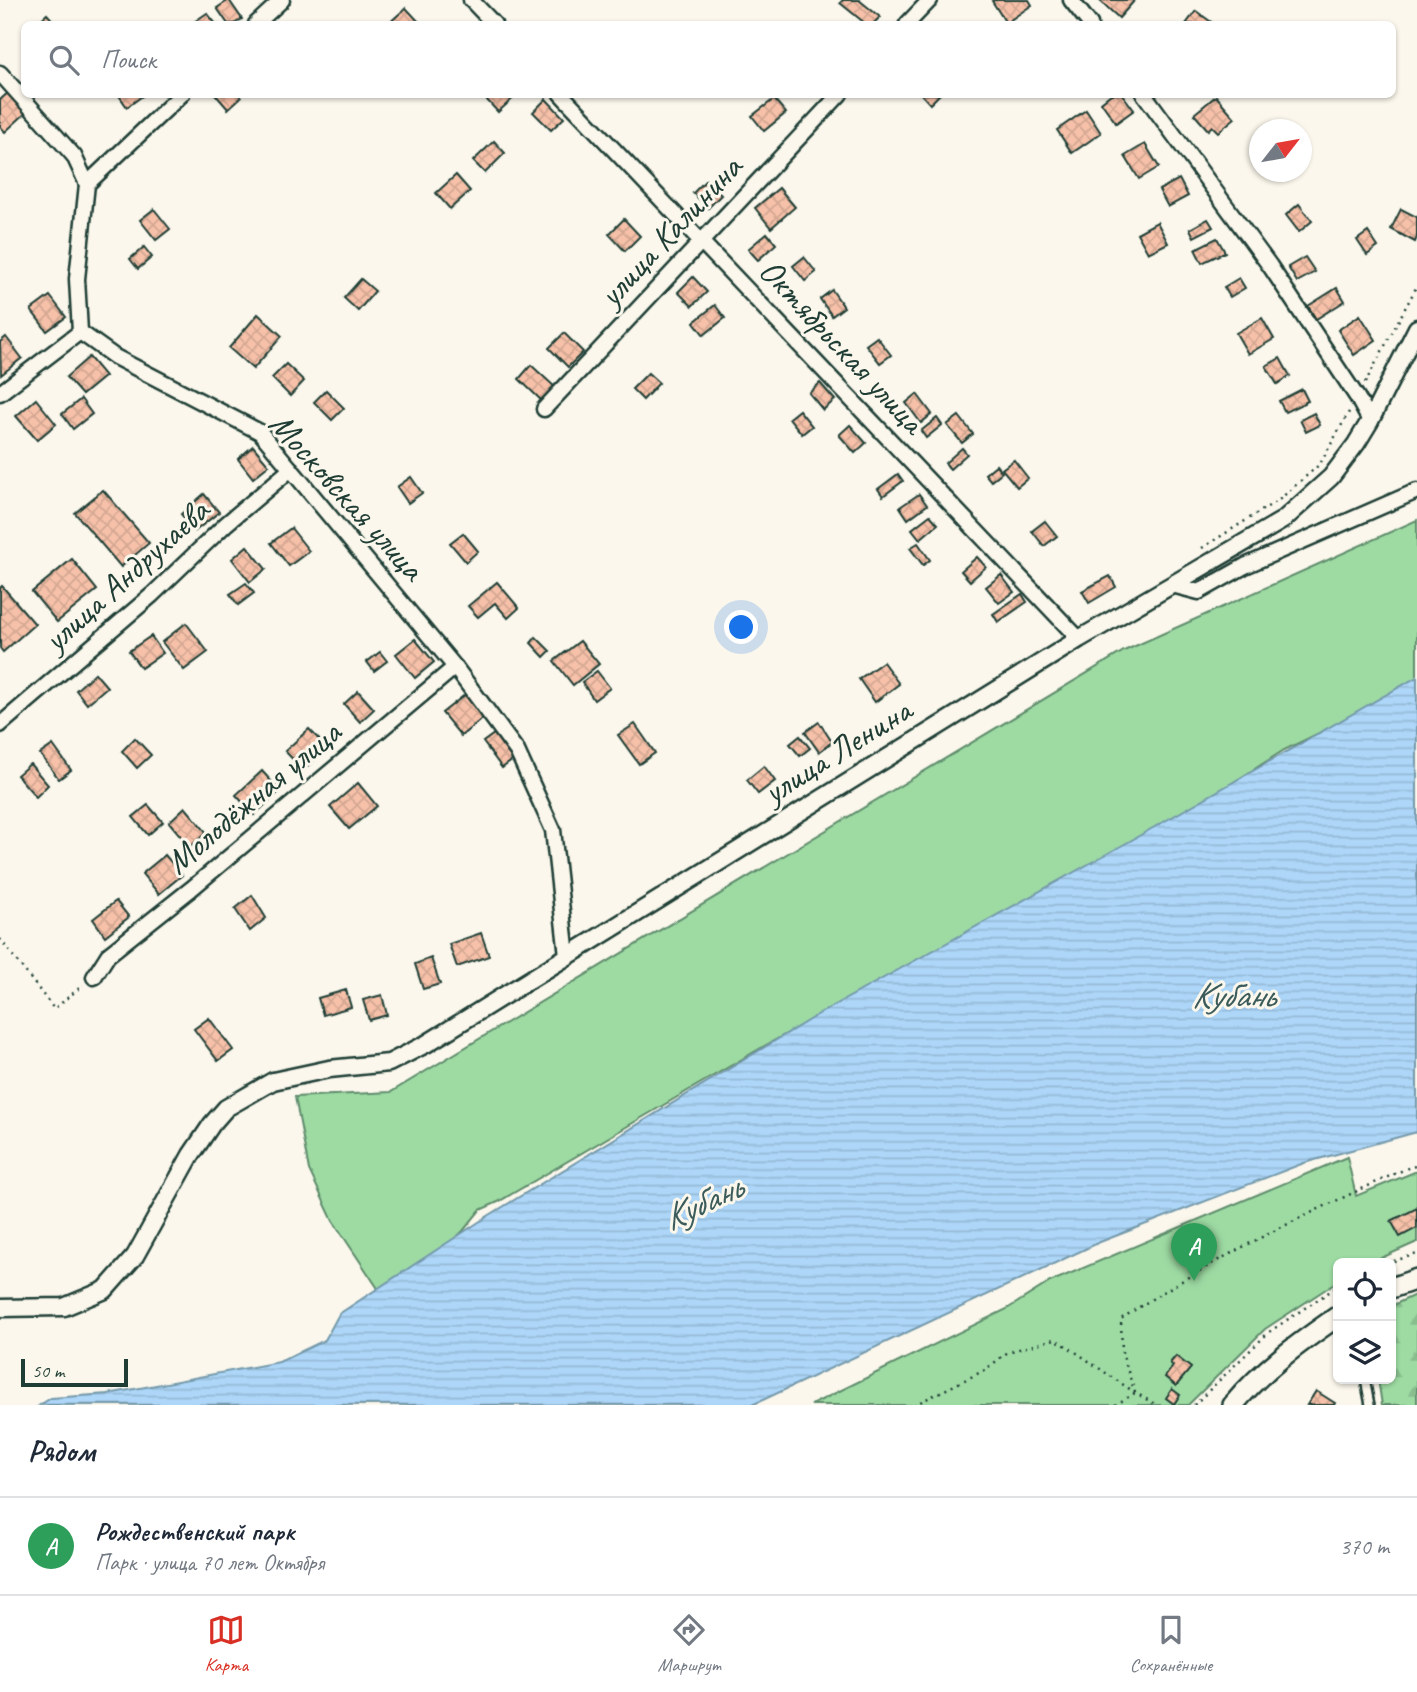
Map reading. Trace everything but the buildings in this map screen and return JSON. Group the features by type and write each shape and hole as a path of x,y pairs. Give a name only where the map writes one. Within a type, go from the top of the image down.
{"main road":[{"path":"1396,1286 1417,1279"},
{"path":"1233,1405 1253,1381 1288,1350 1333,1319"}],"street":[{"path":"259,21 282,0"},
{"path":"471,0 491,21"},
{"path":"910,21 930,0"},
{"path":"1071,0 1088,21"},
{"path":"0,73 21,97"},
{"path":"0,393 80,332 77,279 87,184 74,156 22,98"},
{"path":"87,184 178,98"},
{"name":"Октябрьская улица","path":"565,98 1079,639"},
{"name":"улица Калинина","path":"544,409 837,98"},
{"path":"1147,98 1270,266 1370,421"},
{"name":"улица Ленина","path":"0,1308 64,1307 105,1290 135,1256 191,1155 226,1108 273,1081 329,1069 389,1063 426,1044 1079,639 1283,520 1331,477 1370,421 1417,328"},
{"name":"Московская улица","path":"80,332 115,357 260,432 455,667 517,751 553,830 567,956"},
{"name":"улица Андрухаева","path":"0,725 152,595 226,524 290,469"},
{"path":"1172,586 1199,592 1245,566 1417,491"},
{"name":"Молодёжная улица","path":"94,977 108,955 191,889 455,667"}],"lane":[{"path":"1366,1384 1370,1405"}],"path":[{"path":"1197,552 1279,499 1320,464 1417,286"},
{"path":"0,939 54,1009 94,977"},
{"path":"1135,1393 1122,1353 1121,1319 1163,1290 1291,1220 1417,1166"},
{"path":"1396,1260 1417,1254"},
{"path":"1194,1405 1269,1332 1333,1289"},
{"path":"914,1405 985,1370 1008,1352 1055,1339 1157,1405"},
{"path":"1115,1405 1135,1393"}],"green space":[{"path":"1417,520 1417,681 1362,712 1284,750 1160,830 766,1045 480,1210 444,1249 439,1263 379,1290 333,1221 309,1170 295,1097 391,1092 1124,651"},
{"path":"1347,1157 1356,1196 1417,1171 1417,1242 1381,1258 1333,1258 1333,1284 1265,1329 1188,1405 811,1405 1007,1309 1050,1282"},
{"path":"1417,1294 1417,1405 1382,1405 1379,1384 1396,1384 1396,1304"}],"water":[{"name":"Кубань","path":"1417,677 1417,1132 1304,1163 1100,1242 752,1405 40,1405 51,1398 108,1394 279,1362 325,1340 339,1314 488,1216 817,1015"}],"place":[{"name":"Рождественский парк","path":"1194,1281"}]}
